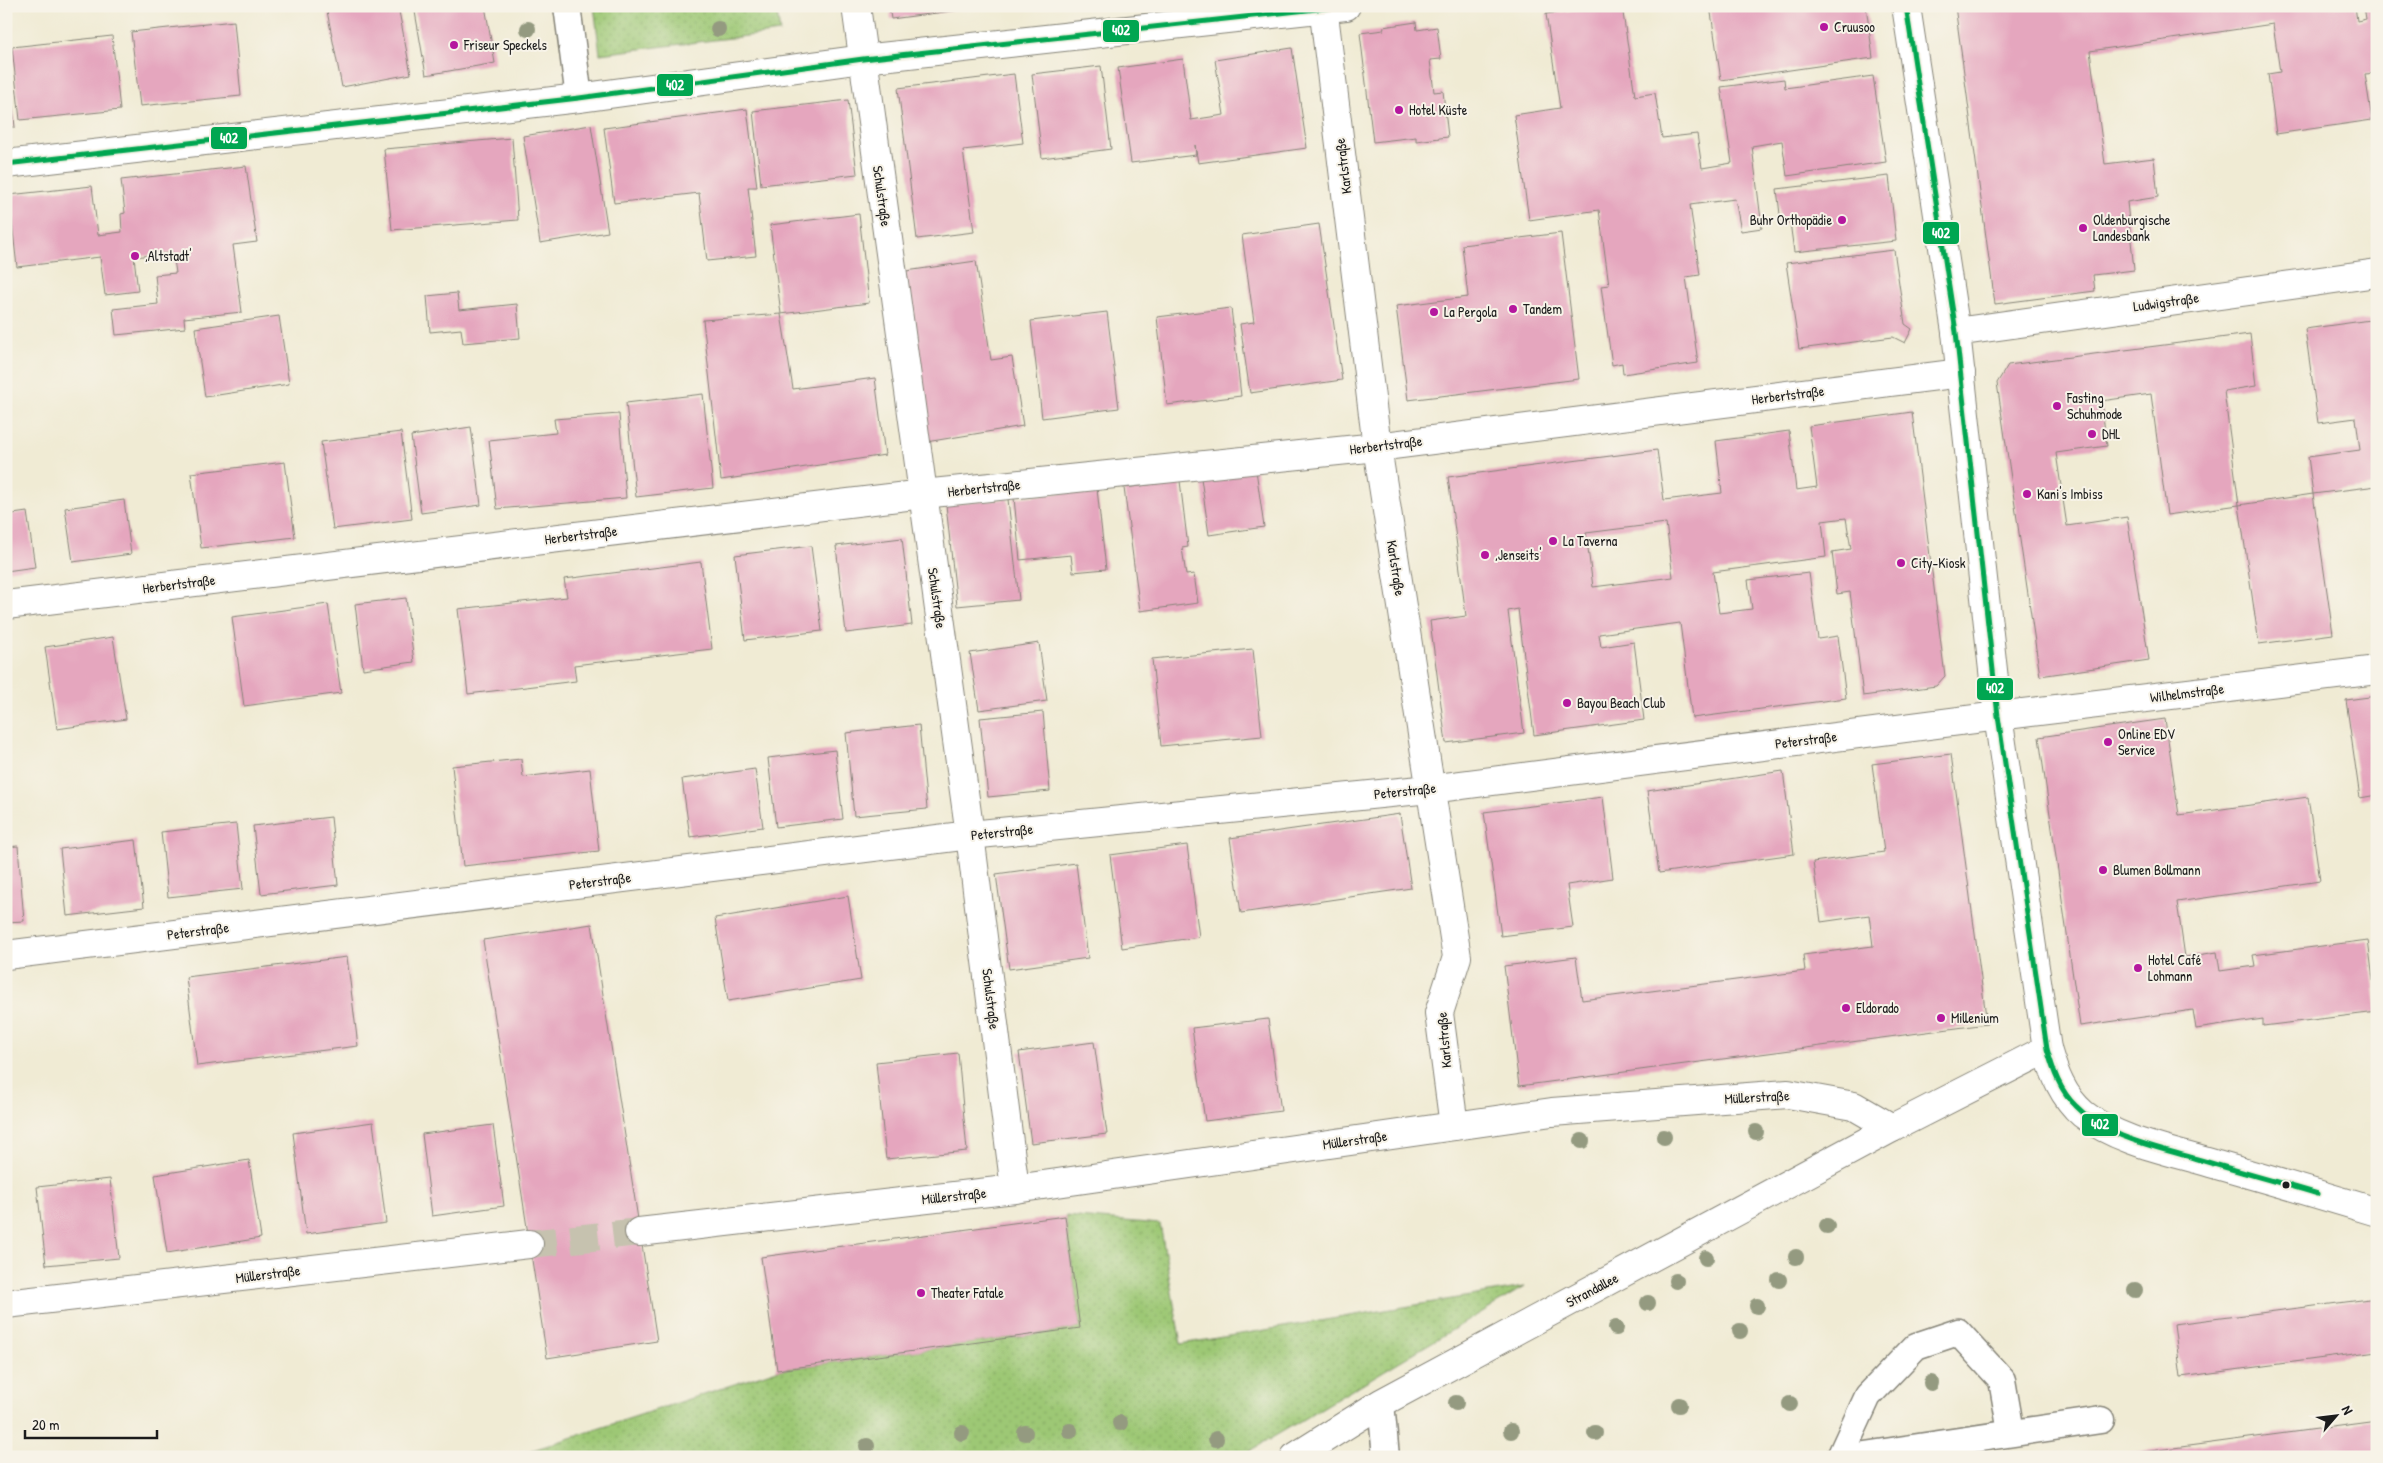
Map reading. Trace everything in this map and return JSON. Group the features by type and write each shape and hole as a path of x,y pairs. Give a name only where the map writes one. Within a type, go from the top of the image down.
{"street":[{"name":"Schulstraße","path":"856,6 970,835 1015,1189"},
{"path":"1906,6 1956,332 1998,716 2047,1048 2053,1070 2064,1093 2082,1113 2109,1130 2166,1150 2377,1212"},
{"path":"6,164 579,98 863,59 1331,7"},
{"name":"Karlstraße","path":"1331,7 1377,446 1457,957 1439,1013 1454,1126"},
{"name":"Ludwigstraße","path":"1956,332 2377,273"},
{"name":"Herbertstraße","path":"6,605 923,494 1377,446 1961,373"},
{"name":"Wilhelmstraße","path":"1998,716 2377,670"},
{"name":"Peterstraße","path":"6,955 970,835 1430,789 1998,716"},
{"path":"1892,1128 2047,1048"},
{"name":"Müllerstraße","path":"640,1232 1015,1189 1552,1112 1788,1094 1854,1106 1892,1128"},
{"name":"Strandallee","path":"1295,1457 1381,1403 1892,1128"},
{"name":"Müllerstraße","path":"6,1304 530,1244"}],"lane":[{"path":"567,6 579,98"},
{"path":"1840,1457 1868,1396 1916,1346 1958,1332 2002,1380 2011,1432"},
{"path":"1381,1403 1386,1457"},
{"path":"1851,1457 2101,1420"}],"green space":[{"path":"594,6 776,6 780,32 600,54"},
{"path":"1065,1216 1160,1224 1181,1344 1524,1287 1240,1457 512,1457 777,1370 1080,1328"}],"building":[{"path":"326,6 398,6 411,74 342,87"},
{"path":"414,6 485,6 495,63 426,75"},
{"path":"889,6 974,6 975,8 891,19"},
{"path":"1602,6 1622,6 1635,96 1655,93 1662,138 1697,134 1702,168 1732,163 1721,87 1784,79 1785,88 1873,76 1886,162 1787,176 1782,141 1752,146 1762,228 1741,231 1735,199 1690,205 1700,275 1686,277 1698,363 1623,374 1622,363 1612,365 1601,286 1609,285 1599,210 1529,220 1514,115 1560,108 1546,14"},
{"path":"1710,6 1866,6 1873,58 1721,80"},
{"path":"1955,6 2355,6 2357,21 2366,19 2364,6 2377,6 2377,73 2365,74 2372,120 2276,134 2268,74 2280,72 2273,24 2090,51 2105,164 2154,158 2158,197 2127,202 2134,270 2093,275 2095,291 1995,304"},
{"path":"234,21 241,96 140,106 131,32"},
{"path":"1416,22 1417,30 1437,27 1441,59 1430,60 1434,92 1443,91 1448,137 1416,141 1416,137 1373,142 1360,33 1384,30 1383,27"},
{"path":"112,36 120,110 20,120 12,47"},
{"path":"6,46 15,127 6,127"},
{"path":"1292,48 1307,148 1198,163 1195,145 1196,155 1131,163 1118,68 1183,59 1191,120 1224,115 1215,60"},
{"path":"1101,66 1111,149 1042,158 1032,74"},
{"path":"1014,74 1023,143 963,150 974,232 917,239 898,88"},
{"path":"848,100 857,174 761,185 753,111"},
{"path":"747,109 757,187 748,187 756,256 707,261 699,193 614,203 604,128"},
{"path":"591,125 608,232 540,243 523,136"},
{"path":"512,138 518,220 392,230 384,149"},
{"path":"246,166 257,242 233,245 242,312 184,318 185,328 116,335 113,309 158,304 155,275 176,273 173,253 134,257 138,291 105,295 100,257 17,267 9,195 92,186 98,235 122,232 121,214 125,213 121,180"},
{"path":"1889,176 1896,241 1794,252 1790,222 1781,223 1777,189"},
{"path":"859,214 869,303 781,314 770,225"},
{"path":"1319,224 1342,380 1250,393 1240,324 1254,322 1242,235"},
{"path":"1561,233 1579,379 1408,400 1396,306 1468,297 1462,245"},
{"path":"1894,250 1905,324 1912,329 1905,343 1893,337 1799,349 1786,263"},
{"path":"976,261 991,360 1012,357 1023,426 926,442 899,272"},
{"path":"457,293 459,310 517,304 520,338 463,343 461,329 430,332 427,296"},
{"path":"1231,308 1241,396 1167,405 1157,317"},
{"path":"1107,312 1119,408 1042,418 1031,321"},
{"path":"781,314 793,389 875,378 885,455 721,480 703,320"},
{"path":"279,316 289,384 205,397 195,328"},
{"path":"2377,319 2377,486 2313,494 2308,457 2360,450 2356,418 2318,423 2305,329"},
{"path":"2250,334 2256,386 2224,391 2239,505 2167,515 2151,394 2101,401 2107,446 2056,453 2067,526 2127,517 2149,660 2040,676 1997,383 2008,365"},
{"path":"703,394 713,488 636,497 626,403"},
{"path":"1912,412 1945,676 1936,686 1863,696 1850,592 1837,594 1832,552 1851,549 1846,518 1822,521 1826,557 1713,572 1719,613 1752,609 1748,580 1809,573 1818,639 1838,636 1846,698 1692,718 1680,623 1599,634 1601,647 1634,642 1644,720 1534,735 1518,609 1508,611 1524,733 1446,743 1430,621 1466,616 1448,477 1657,450 1664,500 1722,493 1716,441 1789,431 1796,490 1817,487 1809,426","holes":["1666,523 1673,577 1593,587 1586,533"]},
{"path":"619,414 626,498 497,509 489,440 556,433 554,419"},
{"path":"471,427 481,505 421,513 411,436"},
{"path":"401,432 412,519 333,529 321,442"},
{"path":"285,462 295,537 201,548 191,473"},
{"path":"1256,470 1264,527 1209,535 1201,478"},
{"path":"1180,481 1188,547 1182,548 1186,575 1194,574 1198,603 1140,611 1124,488"},
{"path":"1097,489 1106,569 1073,572 1071,555 1020,560 1014,498"},
{"path":"2313,494 2333,634 2259,644 2239,505"},
{"path":"1008,499 1019,600 957,606 946,505"},
{"path":"124,500 131,554 73,562 65,508"},
{"path":"27,512 35,567 6,571 6,515"},
{"path":"902,538 912,625 846,633 836,546"},
{"path":"811,546 822,631 745,640 735,555"},
{"path":"701,562 712,649 574,665 576,681 468,694 458,609 567,597 564,579"},
{"path":"406,598 414,662 363,669 355,604"},
{"path":"328,604 341,693 244,706 232,617"},
{"path":"113,637 126,719 57,729 45,647"},
{"path":"1039,643 1047,701 979,710 970,653"},
{"path":"1253,649 1262,736 1161,746 1152,659"},
{"path":"2377,696 2377,795 2360,798 2346,700"},
{"path":"1043,712 1050,791 988,797 980,718"},
{"path":"2165,719 2179,815 2308,797 2320,881 2177,902 2185,957 2217,952 2220,971 2255,966 2253,955 2368,940 2377,1012 2263,1026 2263,1019 2196,1029 2193,1010 2080,1026 2039,737"},
{"path":"919,725 927,809 854,816 846,733"},
{"path":"835,750 843,819 776,827 768,758"},
{"path":"1951,754 1987,1024 1519,1086 1504,966 1576,957 1582,1000 1805,971 1803,955 1873,946 1869,915 1821,922 1813,862 1884,852 1872,764"},
{"path":"521,759 523,777 590,769 599,851 463,866 452,766"},
{"path":"755,769 763,827 690,837 682,779"},
{"path":"1783,771 1794,854 1659,873 1647,791"},
{"path":"1603,797 1613,878 1567,885 1573,927 1501,936 1484,812"},
{"path":"1400,814 1411,888 1241,913 1230,838"},
{"path":"331,817 338,885 261,894 253,826"},
{"path":"236,824 243,889 168,897 161,832"},
{"path":"136,840 144,907 67,916 60,849"},
{"path":"1187,845 1199,937 1122,948 1110,855"},
{"path":"18,846 24,921 6,922 6,847"},
{"path":"1076,863 1088,958 1009,969 996,874"},
{"path":"848,896 861,980 728,1001 715,918"},
{"path":"592,924 657,1341 547,1358 483,940"},
{"path":"347,957 358,1046 197,1066 186,977"},
{"path":"1268,1019 1281,1111 1205,1121 1192,1028"},
{"path":"1094,1042 1107,1134 1031,1143 1019,1052"},
{"path":"958,1053 967,1151 886,1159 876,1062"},
{"path":"373,1122 386,1223 306,1234 293,1133"},
{"path":"493,1125 504,1206 432,1216 422,1134"},
{"path":"249,1160 261,1238 167,1253 155,1175"},
{"path":"110,1179 119,1258 46,1265 37,1187"},
{"name":"Theater Fatale","path":"1065,1216 1080,1328 777,1370 761,1257"},
{"path":"2377,1298 2377,1351 2181,1377 2174,1324"},
{"path":"2377,1421 2377,1457 2113,1457 2113,1456"}],"tunnel":[{"path":"529,1244 639,1232"}],"transit line":[{"name":"402","path":"6,164 579,98 863,59 1344,6"},
{"name":"402","path":"1906,6 1956,332 1998,716 2047,1049 2052,1065 2061,1087 2070,1100 2088,1117 2117,1134 2318,1194"}],"place":[{"name":"Cruusoo","path":"1824,27"},
{"name":"Friseur Speckels","path":"454,45"},
{"name":"Hotel Küste","path":"1399,110"},
{"name":"Buhr Orthopädie","path":"1842,220"},
{"name":"Oldenburgische Landesbank","path":"2083,228"},
{"name":",Altstadt'","path":"135,256"},
{"name":"Tandem","path":"1513,309"},
{"name":"La Pergola","path":"1434,312"},
{"name":"Fasting Schuhmode","path":"2057,406"},
{"name":"DHL","path":"2092,434"},
{"name":"Kani's Imbiss","path":"2027,494"},
{"name":"La Taverna","path":"1553,541"},
{"name":",Jenseits'","path":"1485,555"},
{"name":"City-Kiosk","path":"1901,563"},
{"name":"Bayou Beach Club","path":"1567,703"},
{"name":"Online EDV Service","path":"2108,742"},
{"name":"Blumen Bollmann","path":"2103,870"},
{"name":"Hotel Café Lohmann","path":"2138,968"},
{"name":"Eldorado","path":"1846,1008"},
{"name":"Millenium","path":"1941,1018"},
{"name":"Theater Fatale","path":"921,1293"}]}
